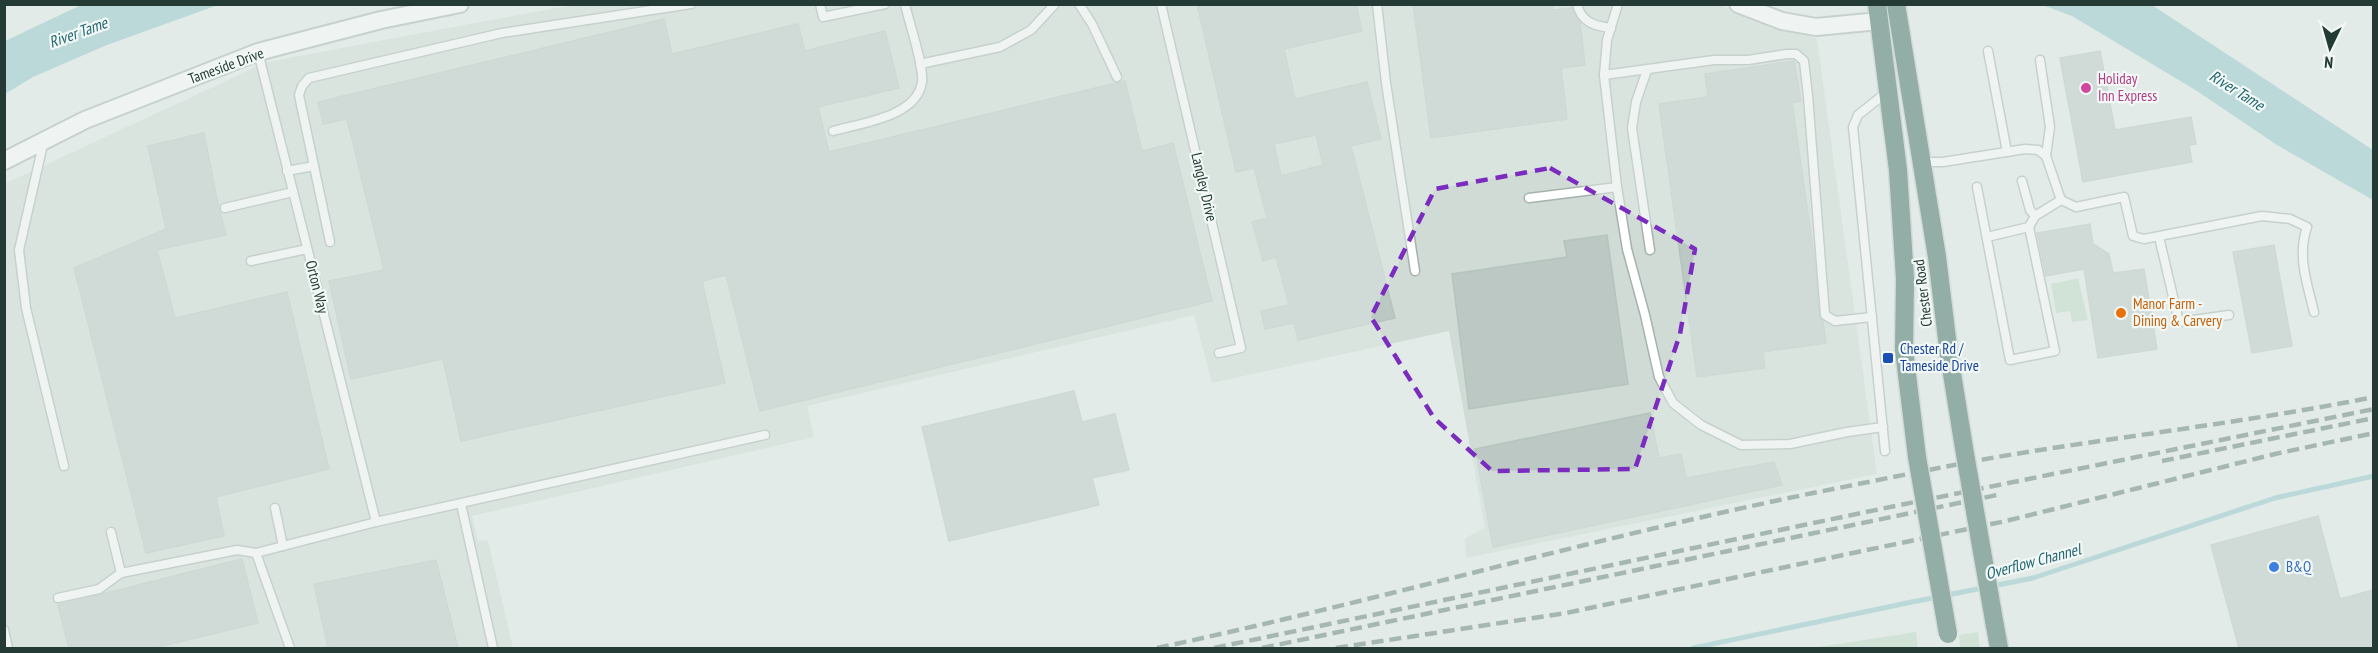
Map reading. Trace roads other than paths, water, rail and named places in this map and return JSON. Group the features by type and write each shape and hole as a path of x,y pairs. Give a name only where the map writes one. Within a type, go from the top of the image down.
{"highway":[{"name":"Chester Road","path":"1896,4 1937,256 1949,355 1999,648"},
{"name":"Chester Road","path":"1878,13 1898,170 1905,279 1904,350 1917,457 1949,641"}],"street":[{"name":"Tameside Drive","path":"4,161 85,120 258,52 381,20 460,4"},
{"path":"1738,4 1782,21 1816,27 1878,13"}],"lane":[{"path":"330,242 299,95 302,86 309,78 386,58 502,33 692,4"},
{"path":"820,4 824,17 885,4"},
{"path":"833,131 896,114 916,97 922,81 920,64 905,4"},
{"path":"920,64 1000,47 1031,30 1055,4"},
{"path":"1079,4 1092,24 1117,77"},
{"name":"Langley Drive","path":"1161,4 1241,348 1219,353"},
{"path":"1377,4 1388,95 1415,271"},
{"path":"1577,4 1579,13 1585,20 1601,27 1611,28"},
{"path":"1618,4 1605,53 1604,75 1617,187 1627,249 1659,377 1673,403 1701,426 1741,445 1790,444 1883,427"},
{"path":"1988,51 2007,152"},
{"name":"Orton Way","path":"258,52 376,522"},
{"path":"1604,75 1714,60 1748,60 1787,54 1796,54 1801,57 1804,61 1808,96 1825,315 1835,321 1872,317"},
{"path":"2040,60 2050,127 2046,156 2061,200 2076,207 2124,197 2133,236 2144,239 2262,216 2290,219 2307,227 2302,242 2302,261 2314,312"},
{"path":"1647,70 1636,102 1632,128 1650,250"},
{"path":"1885,451 1853,127 1858,115 1887,92"},
{"path":"44,140 19,250 26,308 64,466"},
{"path":"1920,162 1943,162 2025,149 2038,150 2046,156"},
{"path":"287,171 314,166"},
{"path":"2022,181 2030,210 2035,216"},
{"path":"1529,198 1617,187"},
{"path":"1977,187 2010,360 2055,351 2029,227 2035,216 2061,200"},
{"path":"225,208 293,192"},
{"path":"1987,237 2029,227"},
{"path":"2159,237 2179,322 2229,315"},
{"path":"252,261 307,249"},
{"path":"58,598 99,589 121,573 237,550 256,553 376,522 765,435"},
{"path":"461,504 493,648"},
{"path":"275,508 283,546"},
{"path":"111,532 121,573"},
{"path":"256,553 290,648"},
{"path":"4,630 8,648"}],"water":[{"name":"River Tame","path":"81,5 218,5 107,45 33,77 5,94 5,41"},
{"name":"River Tame","path":"2042,5 2152,5 2373,150 2373,200 2277,145 2197,91 2072,16"}],"waterway":[{"name":"Overflow Channel","path":"1693,648 2033,578 2275,498 2374,476"}],"railway":[{"path":"1157,648 1813,493 1997,457 2280,414 2374,397"},
{"path":"1214,648 2374,409"},
{"path":"2162,461 2374,418"},
{"path":"1336,648 1566,613 2006,521 2275,454 2374,433"},
{"path":"1262,648 1997,495"}],"place":[{"name":"Holiday Inn Express","path":"2086,88"},
{"name":"Manor Farm - Dining & Carvery","path":"2121,313"},
{"name":"Chester Rd / Tameside Drive","path":"1888,358"},
{"name":"B&Q","path":"2274,567"}]}
